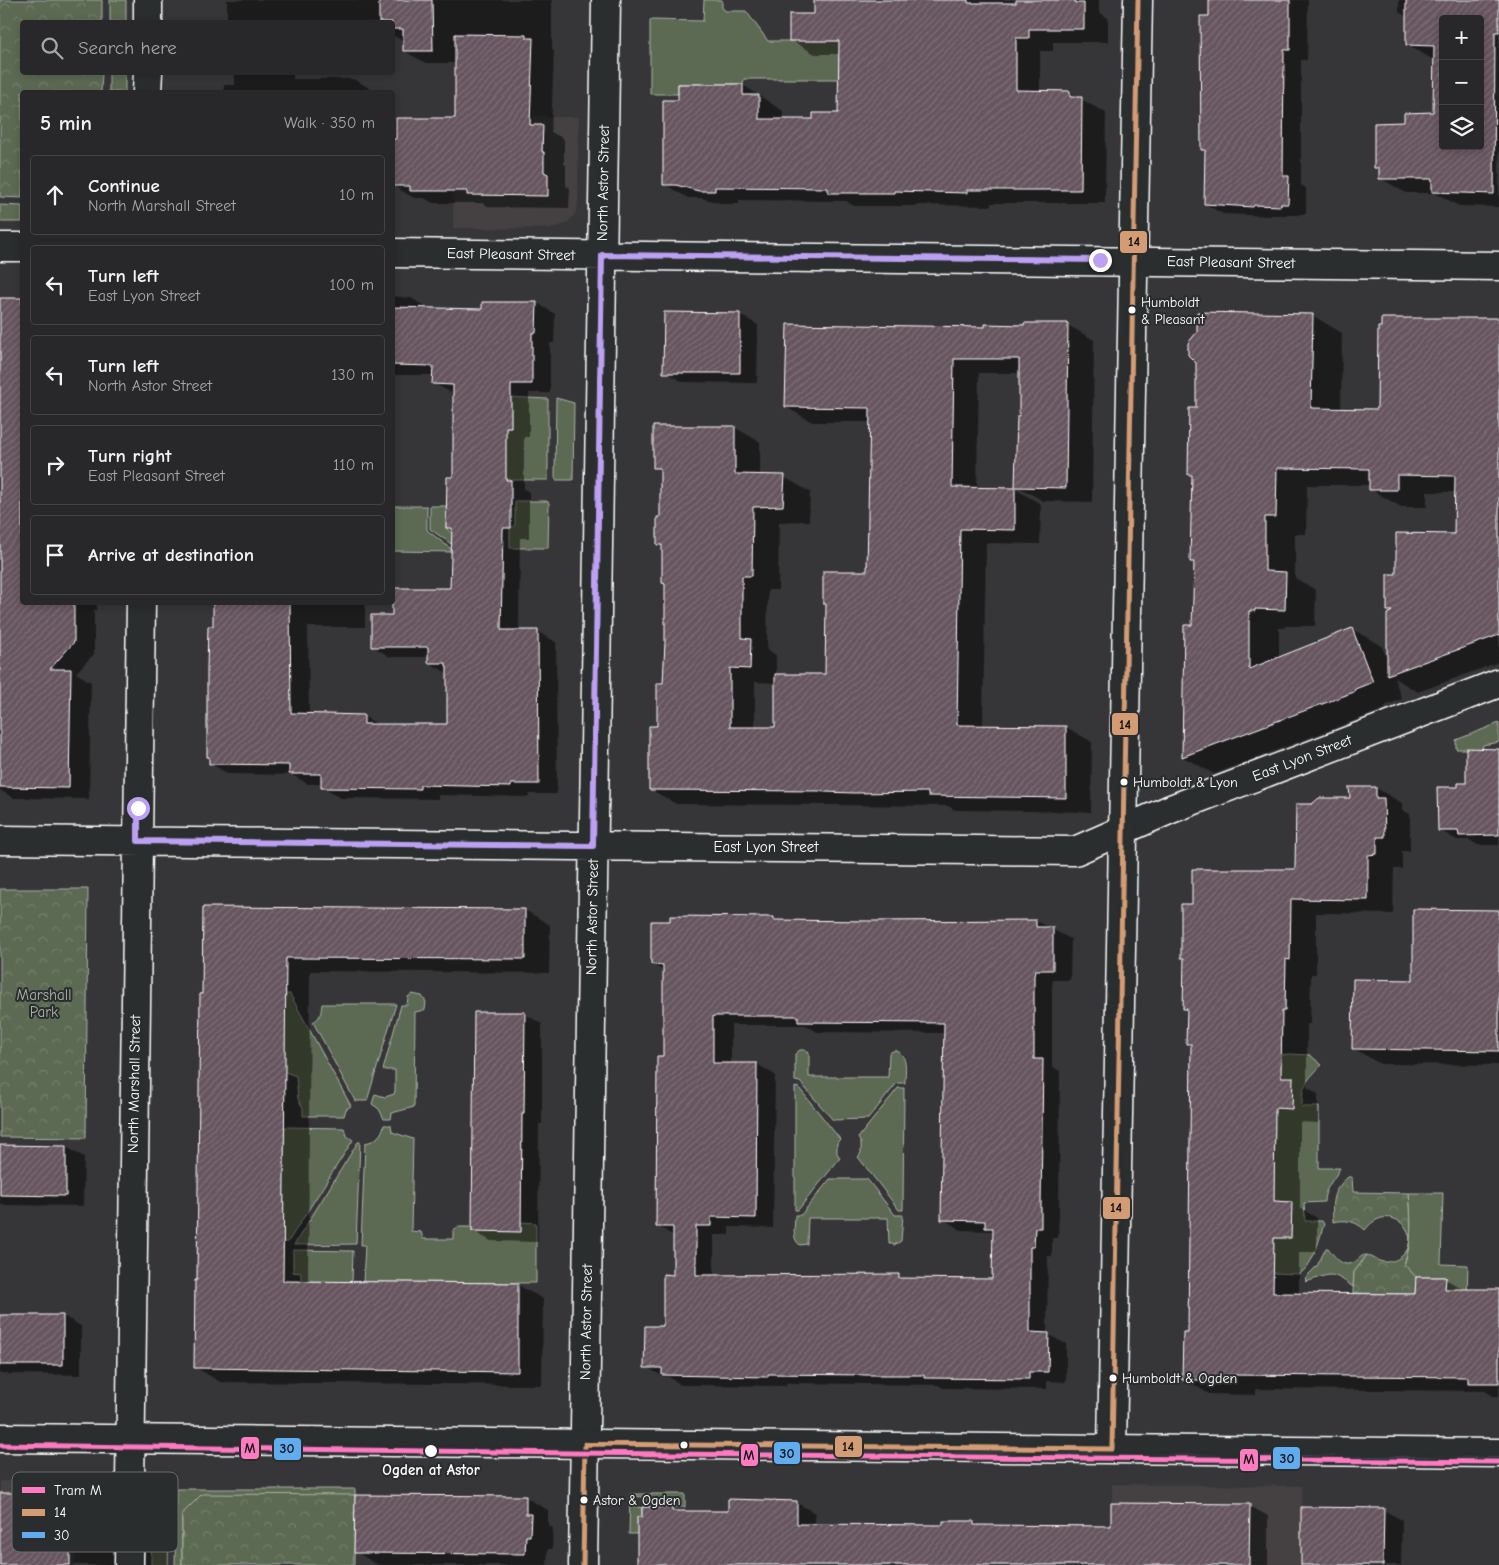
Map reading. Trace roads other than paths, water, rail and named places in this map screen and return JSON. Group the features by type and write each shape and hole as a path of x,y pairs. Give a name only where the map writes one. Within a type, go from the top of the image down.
{"street":[{"path":"148,0 148,20"},
{"name":"North Astor Street","path":"583,1565 606,0"},
{"path":"1112,1449 1138,0"},
{"path":"147,90 148,75"},
{"path":"0,247 20,247"},
{"name":"East Pleasant Street","path":"395,252 1499,266"},
{"name":"North Marshall Street","path":"130,1472 141,605"},
{"name":"East Lyon Street","path":"0,840 1075,851 1124,829 1499,683"},
{"path":"0,1438 1499,1453"},
{"name":"North Marshall Street","path":"129,1552 129,1565"}],"tram line":[{"name":"M","path":"0,1445 1499,1462"}],"place":[{"name":"Humboldt & Pleasant","path":"1132,310"},
{"name":"Humboldt & Lyon","path":"1124,782"},
{"name":"Humboldt & Ogden","path":"1113,1378"},
{"name":"Ogden at Astor","path":"431,1451"},
{"name":"Astor & Ogden","path":"584,1500"}],"park label":[{"name":"Marshall Park","path":"44,1004"}]}
